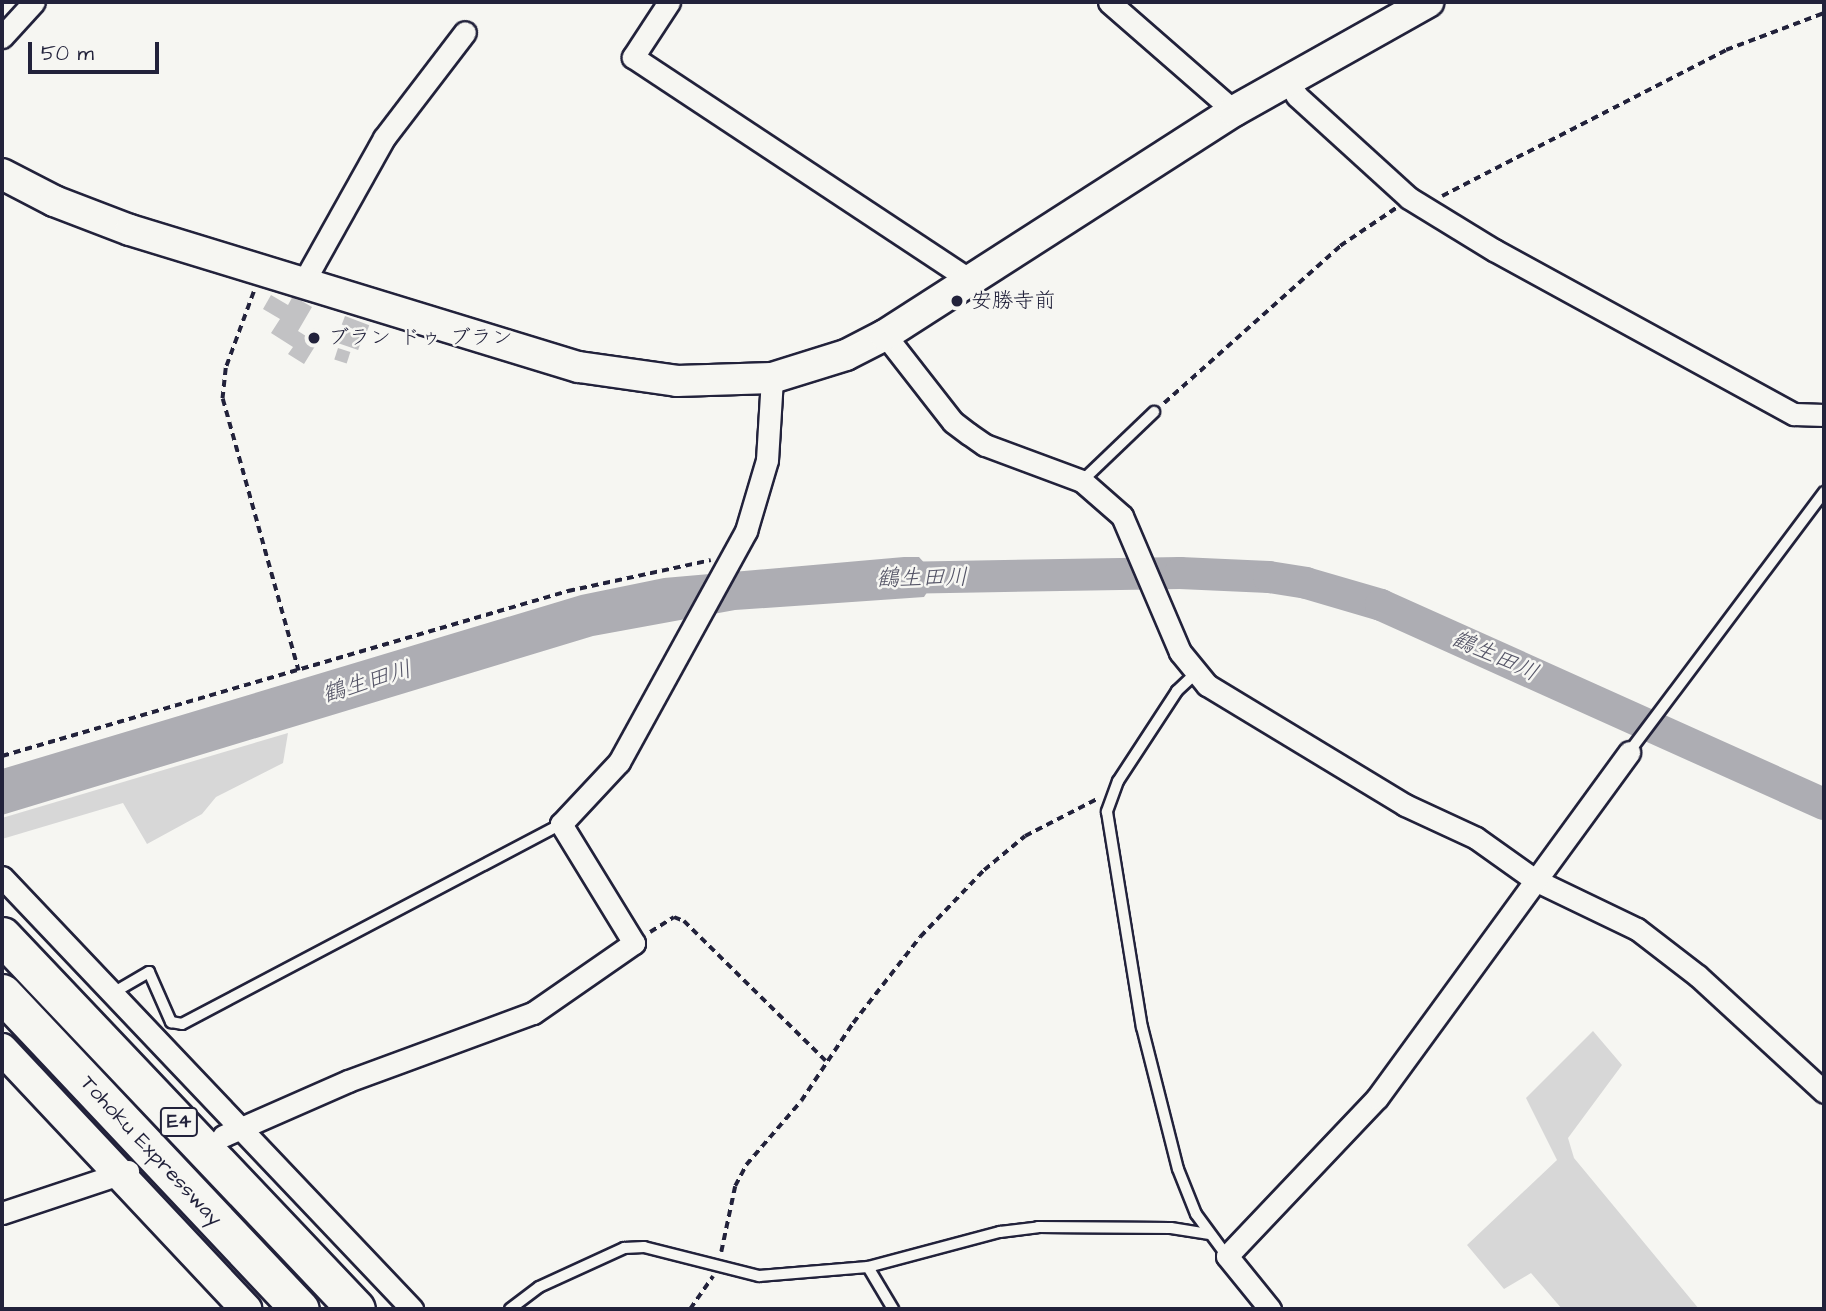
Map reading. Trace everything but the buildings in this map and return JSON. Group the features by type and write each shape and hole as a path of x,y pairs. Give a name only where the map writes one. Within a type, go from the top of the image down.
{"highway":[{"name":"Tohoku Expressway","path":"2,936 355,1309"},
{"name":"Tohoku Expressway","path":"2,993 300,1309"}],"street":[{"path":"2,37 34,2"},
{"path":"669,2 634,57 971,280"},
{"path":"1109,2 1234,111"},
{"path":"2,174 106,222 602,372 677,381 772,378 846,355 884,335 1234,111 1428,2"},
{"path":"303,283 384,138 466,32"},
{"path":"1288,81 1297,96 1416,202 1794,414 1824,415"},
{"path":"884,335 953,422 995,450 1082,481 1122,516 1140,550 1180,652 1195,674 1231,702 1405,805 1476,838 1535,880 1637,929 1698,976 1824,1093"},
{"path":"223,1136 348,1081 533,1013 634,943 561,824 619,762 729,561 761,493 771,432 772,378"},
{"path":"1270,1309 1227,1256 1377,1098 1635,746"},
{"path":"2,877 111,994 243,1126 412,1309"},
{"path":"2,1049 125,1172 246,1309"},
{"path":"2,1213 125,1172"}],"lane":[{"path":"1082,481 1154,412"},
{"path":"1635,746 1824,492"},
{"path":"1195,674 1177,691 1111,795 1108,822 1142,1027 1178,1169 1196,1214 1227,1256"},
{"path":"111,994 149,972 171,1023 182,1024 561,824"},
{"path":"510,1309 539,1287 624,1248 644,1247 716,1268 759,1276 867,1267 1000,1232 1038,1227 1171,1228 1210,1234"},
{"path":"867,1267 893,1309"}],"path":[{"path":"1154,412 1340,246 1416,202 1727,50 1824,13"},
{"path":"262,270 226,368 223,399 299,672"},
{"path":"2,756 299,672 568,591 729,561"},
{"path":"690,1309 716,1268 735,1186 746,1165 801,1101 826,1061 920,937 984,870 1025,836 1111,795"},
{"path":"634,943 678,917 826,1061"}],"shaded area":[{"path":"288,733 283,763 216,797 202,814 147,844 123,803 2,839 2,818"},
{"path":"1593,1031 1622,1065 1568,1138 1574,1158 1699,1309 1562,1309 1531,1273 1504,1289 1467,1245 1557,1160 1526,1098"}],"water":[{"path":"919,557 937,577 924,597 735,610 593,636 2,815 2,769 581,595 664,578"}],"waterway":[{"name":"鶴生田川","path":"894,578 1180,573 1269,577 1306,583 1381,605 1824,804"}],"place":[{"name":"安勝寺前","path":"957,301"},
{"name":"ブラン ドゥ ブラン","path":"314,338"}]}
